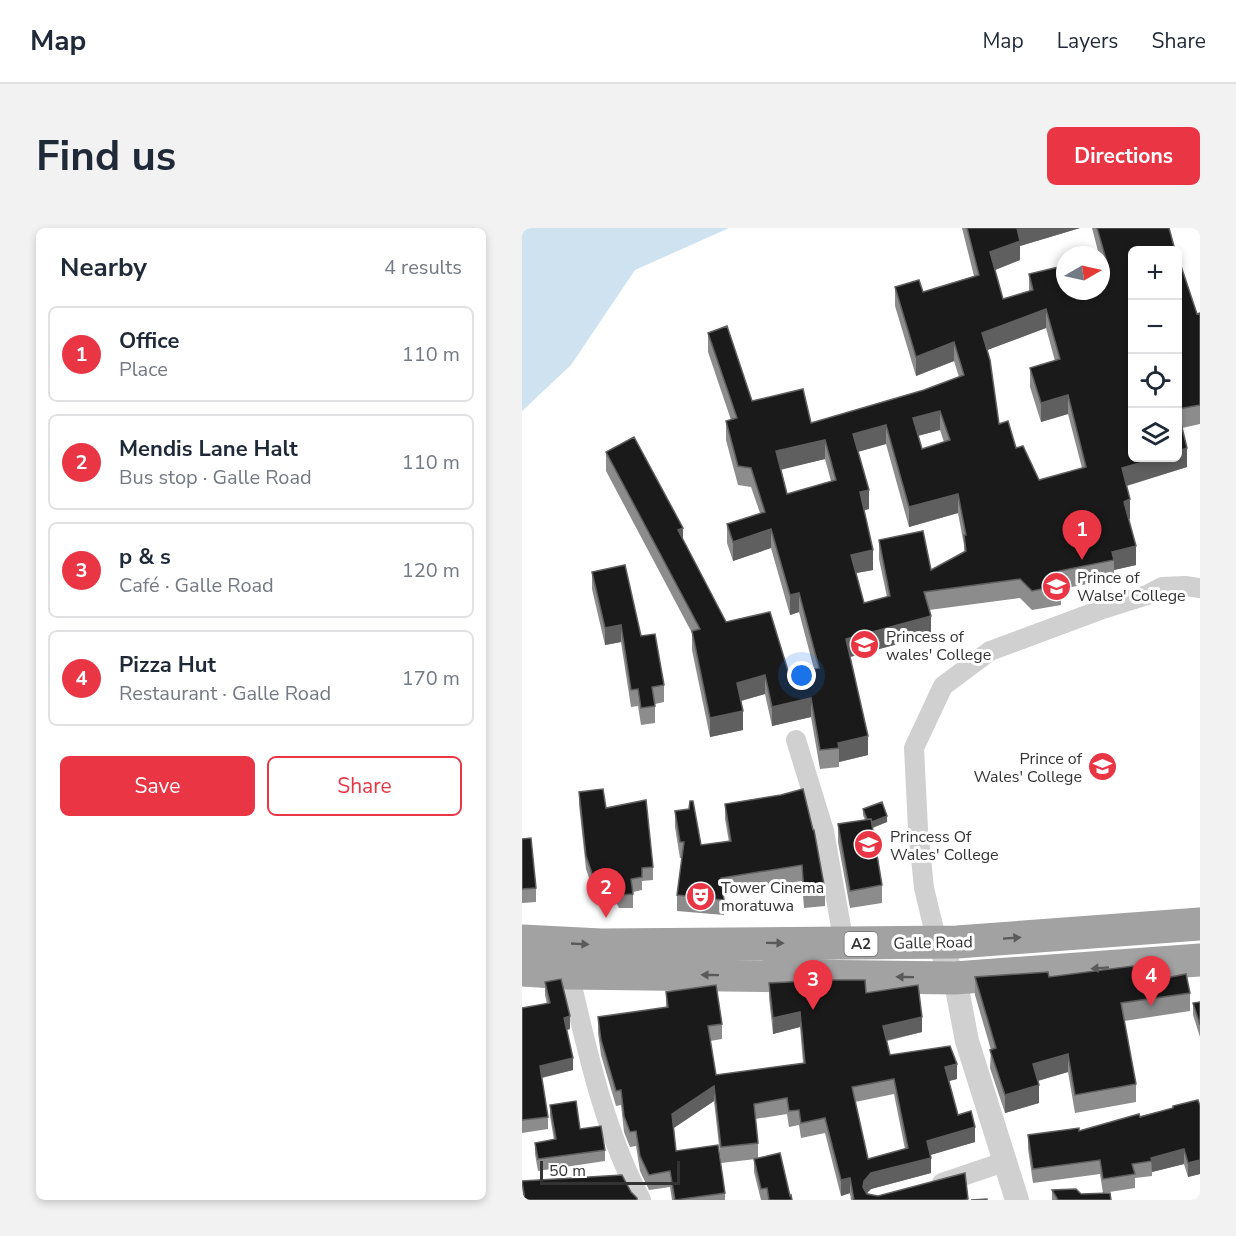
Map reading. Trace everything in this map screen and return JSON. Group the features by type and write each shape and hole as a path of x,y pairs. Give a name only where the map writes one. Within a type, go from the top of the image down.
{"highway":[{"name":"Galle Road","path":"522,941 601,945 957,942 1200,924"},
{"name":"A2","path":"522,970 569,973 955,978 1200,960"}],"street":[{"path":"1017,1200 967,1041 955,978 937,942 924,888 918,830 914,748 943,686 990,651 1147,595 1162,587 1200,588"},
{"path":"796,740 824,831 844,944"},
{"path":"569,973 591,1068 628,1175 641,1200"},
{"path":"919,1189 1004,1162"}],"water":[{"path":"522,228 729,228 635,270 571,365 522,411"}],"building":[{"path":"967,228 1017,228 1020,241 990,252 1003,299 1033,290 1029,274 1056,268 1056,300 1110,300 1110,246 1102,246 1097,228 1169,228 1174,246 1128,246 1128,462 1143,462 1122,468 1130,499 1124,502 1136,546 1112,552 1114,560 1059,571 1061,585 1032,591 1020,579 924,592 931,616 846,639 868,736 838,743 839,748 820,750 811,698 772,707 765,675 737,683 743,711 710,718 692,631 700,629 606,452 634,437 683,528 678,530 726,622 770,612 789,674 819,668 799,593 790,595 771,529 733,542 727,524 765,512 751,468 738,466 726,421 737,418 708,333 727,326 752,401 803,389 811,423 924,390 964,375 954,342 916,357 895,287 919,280 923,292 979,275","holes":["1046,309 1060,359 1030,368 1041,403 1068,395 1086,467 1039,480 1023,446 1016,448 1008,421 999,424 990,360 982,333","940,411 950,440 922,449 913,418","886,425 909,507 958,494 966,535 964,535 966,551 931,570 923,531 879,540 890,596 864,603 851,555 873,550 860,492 869,490 853,434","825,440 836,480 787,494 776,451"]},
{"path":"1182,269 1197,314 1200,313 1200,405 1182,408"},
{"path":"1182,427 1187,448 1182,450"},
{"path":"625,565 641,636 655,634 664,685 652,687 655,706 641,708 638,689 631,690 621,625 605,628 592,572"},
{"path":"603,789 606,808 646,800 653,867 642,868 642,877 631,879 633,894 619,895 611,887 596,885 586,856 579,792"},
{"path":"803,789 814,830 825,890 804,892 802,865 721,878 724,900 677,895 684,842 680,842 675,811 689,809 690,801 693,801 701,845 731,841 725,804"},
{"path":"882,802 887,816 872,822 871,819 867,819 863,809"},
{"path":"871,819 882,885 850,891 838,824"},
{"path":"531,838 536,888 522,889 522,839"},
{"path":"1133,966 1136,984 1186,974 1190,993 1121,1003 1136,1084 1075,1095 1068,1054 1033,1064 1039,1085 1005,1095 990,1050 996,1048 975,977 1048,972 1049,977"},
{"path":"561,979 570,1016 564,1018 573,1058 540,1066 548,1117 522,1120 522,1008 550,1003 545,982"},
{"path":"865,980 866,993 918,985 922,1017 883,1026 890,1055 950,1046 957,1064 945,1067 958,1115 971,1111 975,1127 927,1141 931,1158 871,1173 864,1181 863,1187 867,1194 878,1196 965,1173 968,1199 854,1200 850,1178 841,1180 825,1118 801,1123 799,1110 789,1111 787,1098 754,1104 758,1143 721,1147 714,1086 672,1114 676,1151 718,1145 725,1193 675,1200 670,1171 649,1175 640,1156 636,1131 630,1132 624,1116 621,1090 616,1091 601,1040 598,1017 668,1007 666,992 716,985 722,1024 708,1026 716,1075 805,1063 800,1012 773,1018 769,983","holes":["894,1079 908,1148 868,1159 852,1087"]},
{"path":"1200,1002 1200,1025 1193,1003"},
{"path":"1198,1100 1200,1160 1188,1163 1184,1149 1151,1158 1152,1161 1132,1164 1135,1174 1103,1179 1100,1160 1033,1169 1028,1135 1079,1128 1079,1131 1139,1114 1140,1117"},
{"path":"576,1101 580,1129 601,1126 605,1150 538,1159 535,1143 556,1139 550,1105"},
{"path":"780,1153 792,1200 769,1200 767,1188 761,1189 754,1159"},
{"path":"622,1175 637,1200 525,1200 522,1181"},
{"path":"1076,1189 1081,1194 1110,1193 1111,1200 1058,1200 1052,1190"}],"place":[{"name":"Office","path":"1082,560"},
{"name":"Prince of Walse' College","path":"1056,586"},
{"name":"Princess of wales' College","path":"865,645"},
{"name":"Prince of Wales' College","path":"1103,767"},
{"name":"Princess Of Wales' College","path":"869,845"},
{"name":"Tower Cinema moratuwa","path":"700,896"},
{"name":"Mendis Lane Halt","path":"606,918"},
{"name":"Pizza Hut","path":"1151,1006"},
{"name":"p & s","path":"813,1010"}]}
